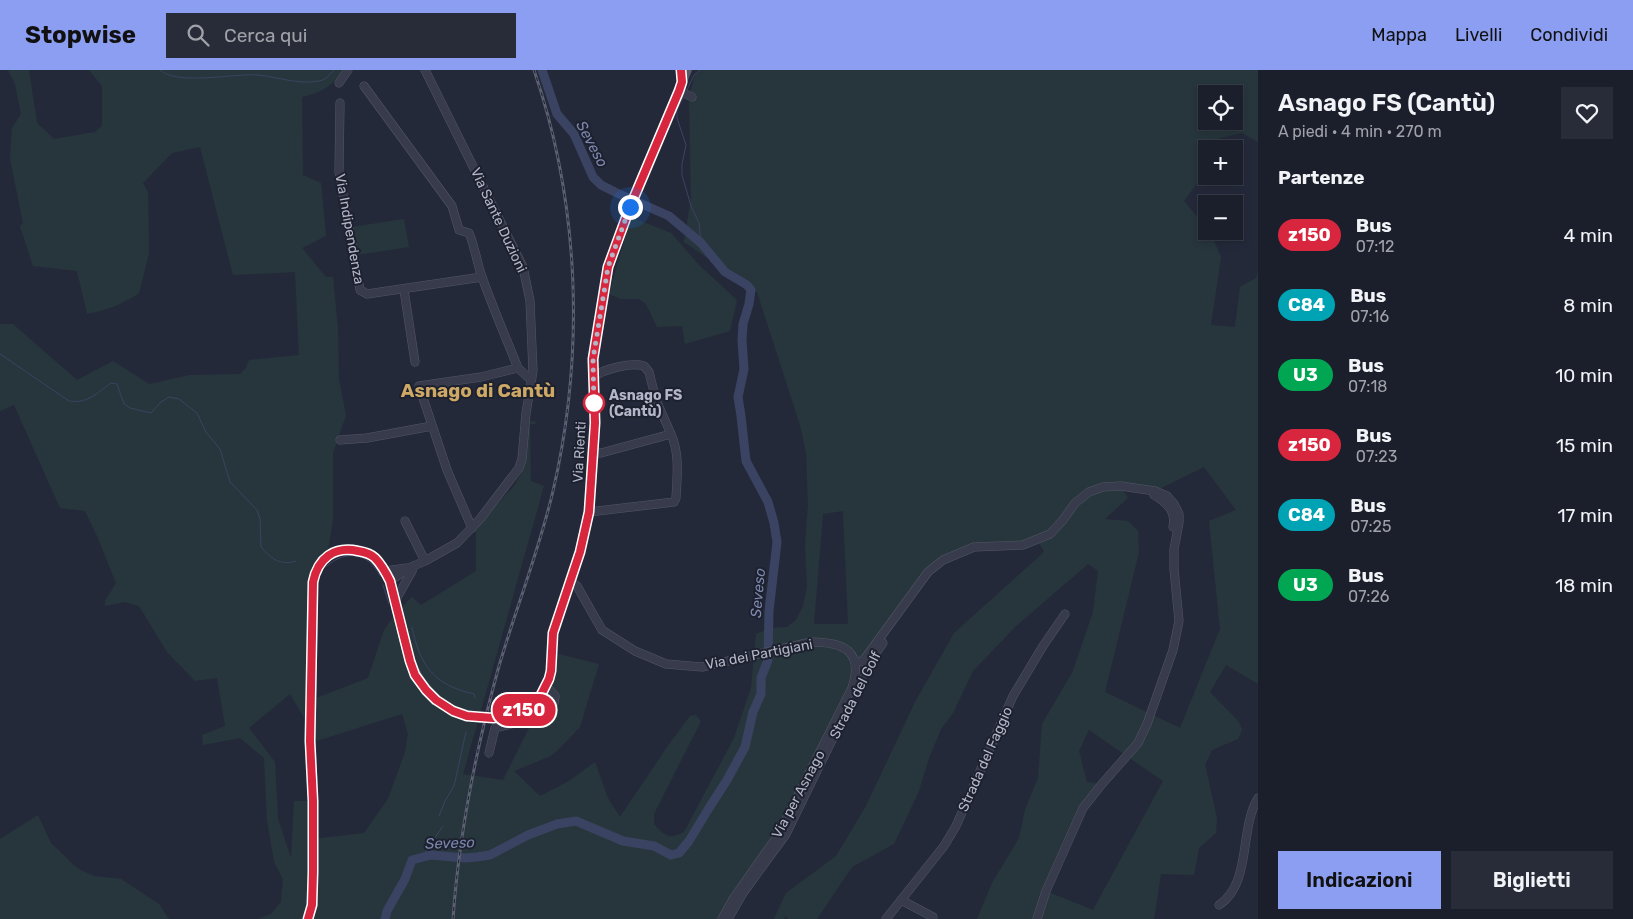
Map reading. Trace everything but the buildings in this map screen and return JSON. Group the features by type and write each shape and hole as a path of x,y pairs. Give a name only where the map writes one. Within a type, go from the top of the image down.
{"main road":[{"path":"681,70 684,92"},
{"name":"Via Rienti","path":"546,686 551,671 553,633 580,552 589,512 595,423 593,359 608,267 630,207 684,92 687,70"},
{"path":"308,919 312,905 313,801 310,722 313,582 317,567 327,556 339,550 349,549 363,552 374,557 386,571 415,675 436,700 453,711 480,718 503,718 532,705 540,697 546,686"}],"street":[{"path":"339,83 348,70"},
{"name":"Via Sante Duzioni","path":"411,567 456,543 472,528 519,468 522,459 526,413 533,371 530,301 523,267 426,70"},
{"path":"364,86 452,206 459,230 469,233 482,278 518,368 531,380"},
{"name":"Via Indipendenza","path":"340,103 339,172 360,290 367,294 482,278"},
{"path":"404,290 415,362"},
{"path":"589,512 674,502 676,498 677,462 674,442 656,400 649,372 644,366 635,364 607,370 593,377"},
{"path":"472,528 447,470 419,386 518,368"},
{"path":"340,440 432,426"},
{"path":"594,453 601,453 671,434"},
{"name":"Strada del Golf","path":"855,662 863,661 928,572 943,560 974,547 1023,545 1050,534 1063,520 1074,503 1088,492 1103,487 1121,486 1155,491 1167,496 1174,504"},
{"path":"1102,784 1100,779 1133,742 1142,722 1172,632 1174,604 1169,566 1174,522 1167,503 1154,495 1155,491"},
{"path":"1037,919 1046,891 1084,808 1138,743 1147,724 1177,633 1179,621 1174,549 1179,523 1174,504"},
{"path":"1041,919 1050,892 1088,809 1142,744 1151,725 1177,651 1183,622 1178,569 1183,524 1180,505 1174,504"},
{"path":"405,521 425,561"},
{"name":"Strada del Golf","path":"728,919 743,893 786,834 868,666 930,575 945,564 961,556 975,552 1022,549 1038,539"},
{"path":"386,571 411,567"},
{"path":"390,581 411,567"},
{"path":"395,601 412,571 411,567"},
{"name":"Via dei Partigiani","path":"570,580 577,586 602,630 635,651 666,664 702,667 811,642 828,642 841,646 851,653 855,662"},
{"name":"Strada del Faggio","path":"886,919 944,846 956,826 1013,696 1065,614"},
{"name":"Via per Asnago","path":"722,919 733,899 778,835 852,688 857,673 855,662"},
{"path":"489,753 495,728 515,723 554,703 556,696 546,686"},
{"path":"1219,905 1227,900 1234,888 1240,870 1249,818 1258,798"},
{"path":"901,900 933,917"}],"shaded area":[{"path":"8,70 29,70 37,123 54,139 95,132 102,126 102,86 89,70 345,70 326,88 302,97 303,175 321,183 326,236 302,248 326,277 333,277 338,329 339,380 346,415 333,453 333,520 327,556 317,567 311,700 368,678 384,630 397,612 412,597 421,605 476,571 476,527 514,486 523,470 527,424 528,422 536,421 535,424 530,424 531,481 544,486 463,774 503,780 533,720 554,653 599,664 580,727 551,756 514,771 540,796 569,781 595,762 608,798 620,817 690,716 696,715 701,721 654,814 654,824 664,834 675,836 684,832 734,738 751,688 756,634 770,628 787,627 796,620 803,606 807,587 805,545 808,505 806,452 800,425 757,292 684,242 691,198 689,96 695,75 701,70 1258,70 1258,142 1242,133 1211,140 1198,140 1198,182 1184,201 1198,218 1198,240 1214,240 1221,257 1211,325 1235,327 1240,287 1256,278 1258,271 1258,684 1226,665 1210,692 1239,722 1242,730 1238,739 1212,750 1205,765 1217,818 1216,833 1199,848 1194,875 1161,874 1154,919 977,919 992,883 1019,838 1025,810 1038,778 1042,724 1073,671 1093,612 1098,571 1088,564 1015,627 973,671 953,713 941,729 929,758 919,791 894,844 852,867 817,919 788,919 785,916 784,919 774,919 786,893 836,856 866,806 915,702 954,633 1044,552 1037,539 974,547 928,572 863,661 852,688 778,835 722,919 258,919 271,914 281,902 283,879 274,862 267,820 264,758 240,738 203,745 202,735 225,726 217,678 195,681 167,652 139,606 125,602 105,606 105,601 116,583 85,511 60,508 14,405 0,411 0,324 13,324 77,380 113,361 149,384 190,375 240,374 246,368 249,360 299,355 295,272 233,275 200,147 172,153 143,183 148,192 149,253 139,293 115,306 87,314 77,271 33,266 20,226 23,223 10,159 12,128 21,114 15,84","holes":["1204,467 1236,510 1209,521 1220,629 1180,728 1105,692 1139,552 1138,531 1128,521 1105,519 1128,498 1121,487 1155,491","843,511 848,624 814,624 823,514","290,694 306,721 307,744 402,714 408,734 405,752 388,799 364,833 313,839 313,801 294,801 291,858 278,819 275,762 249,728","1089,730 1163,781 1093,910 1046,891 1083,808 1102,784 1087,782 1079,751"]},
{"path":"631,217 671,233 699,265 737,300 730,331 685,344 682,326 657,327 646,304 639,299 621,299 609,294"},
{"path":"404,219 409,247 356,255 352,227"},
{"path":"38,815 51,843 77,868 94,876 121,879 159,904 169,919 0,919 0,839"}],"waterway":[{"path":"160,70 168,75 179,77 207,78 258,75 304,82 321,80 334,70"},
{"name":"Seveso","path":"385,919 387,911 405,879 412,860 431,855 465,858 490,855 528,835 557,824 576,821 623,841 654,846 671,855 679,853 689,841 727,780 745,747 753,712 761,694 761,678 768,660 769,611 777,542 768,502 746,461 738,397 744,369 743,324 751,290 747,285 725,272 701,243 669,216 601,185 593,177 574,134 557,114 542,70"},
{"path":"687,90 694,75 700,70"},
{"path":"684,96 677,110 677,118 686,145 682,175 691,206 699,223 701,243"},
{"path":"0,354 69,401 87,399 111,383 117,384 124,404 130,408 151,413 161,402 169,397 179,399 197,413 206,432 220,449 230,482 257,510 260,519 261,547 269,555 281,562 296,561"},
{"path":"327,566 342,557 356,556 370,562 380,576"},
{"path":"383,585 389,604"},
{"path":"412,627 419,653 431,672 449,685 474,694 475,698"},
{"path":"439,816 454,786 466,732"},
{"path":"421,858 443,826"}],"railway":[{"path":"453,919 464,823 483,728 499,666 541,536 553,491 563,439 570,386 573,333 573,279 569,226 561,173 549,121 534,70"}],"bus line":[{"name":"z150","path":"308,919 312,905 313,872 313,801 310,741 313,582 317,567 327,556 339,550 349,549 374,557 386,571 390,581 415,675 436,700 453,711 480,718 503,718 524,710 540,697 549,679 553,633 580,552 589,512 595,423 592,370 608,267 630,207 679,91 682,82 681,70"}],"place":[{"name":"Asnago FS (Cantù)","path":"594,403"}],"district":[{"name":"Asnago di Cantù","path":"478,390"}],"route":[{"path":"594,403 594,409 593,359 608,267 630,207"}]}
